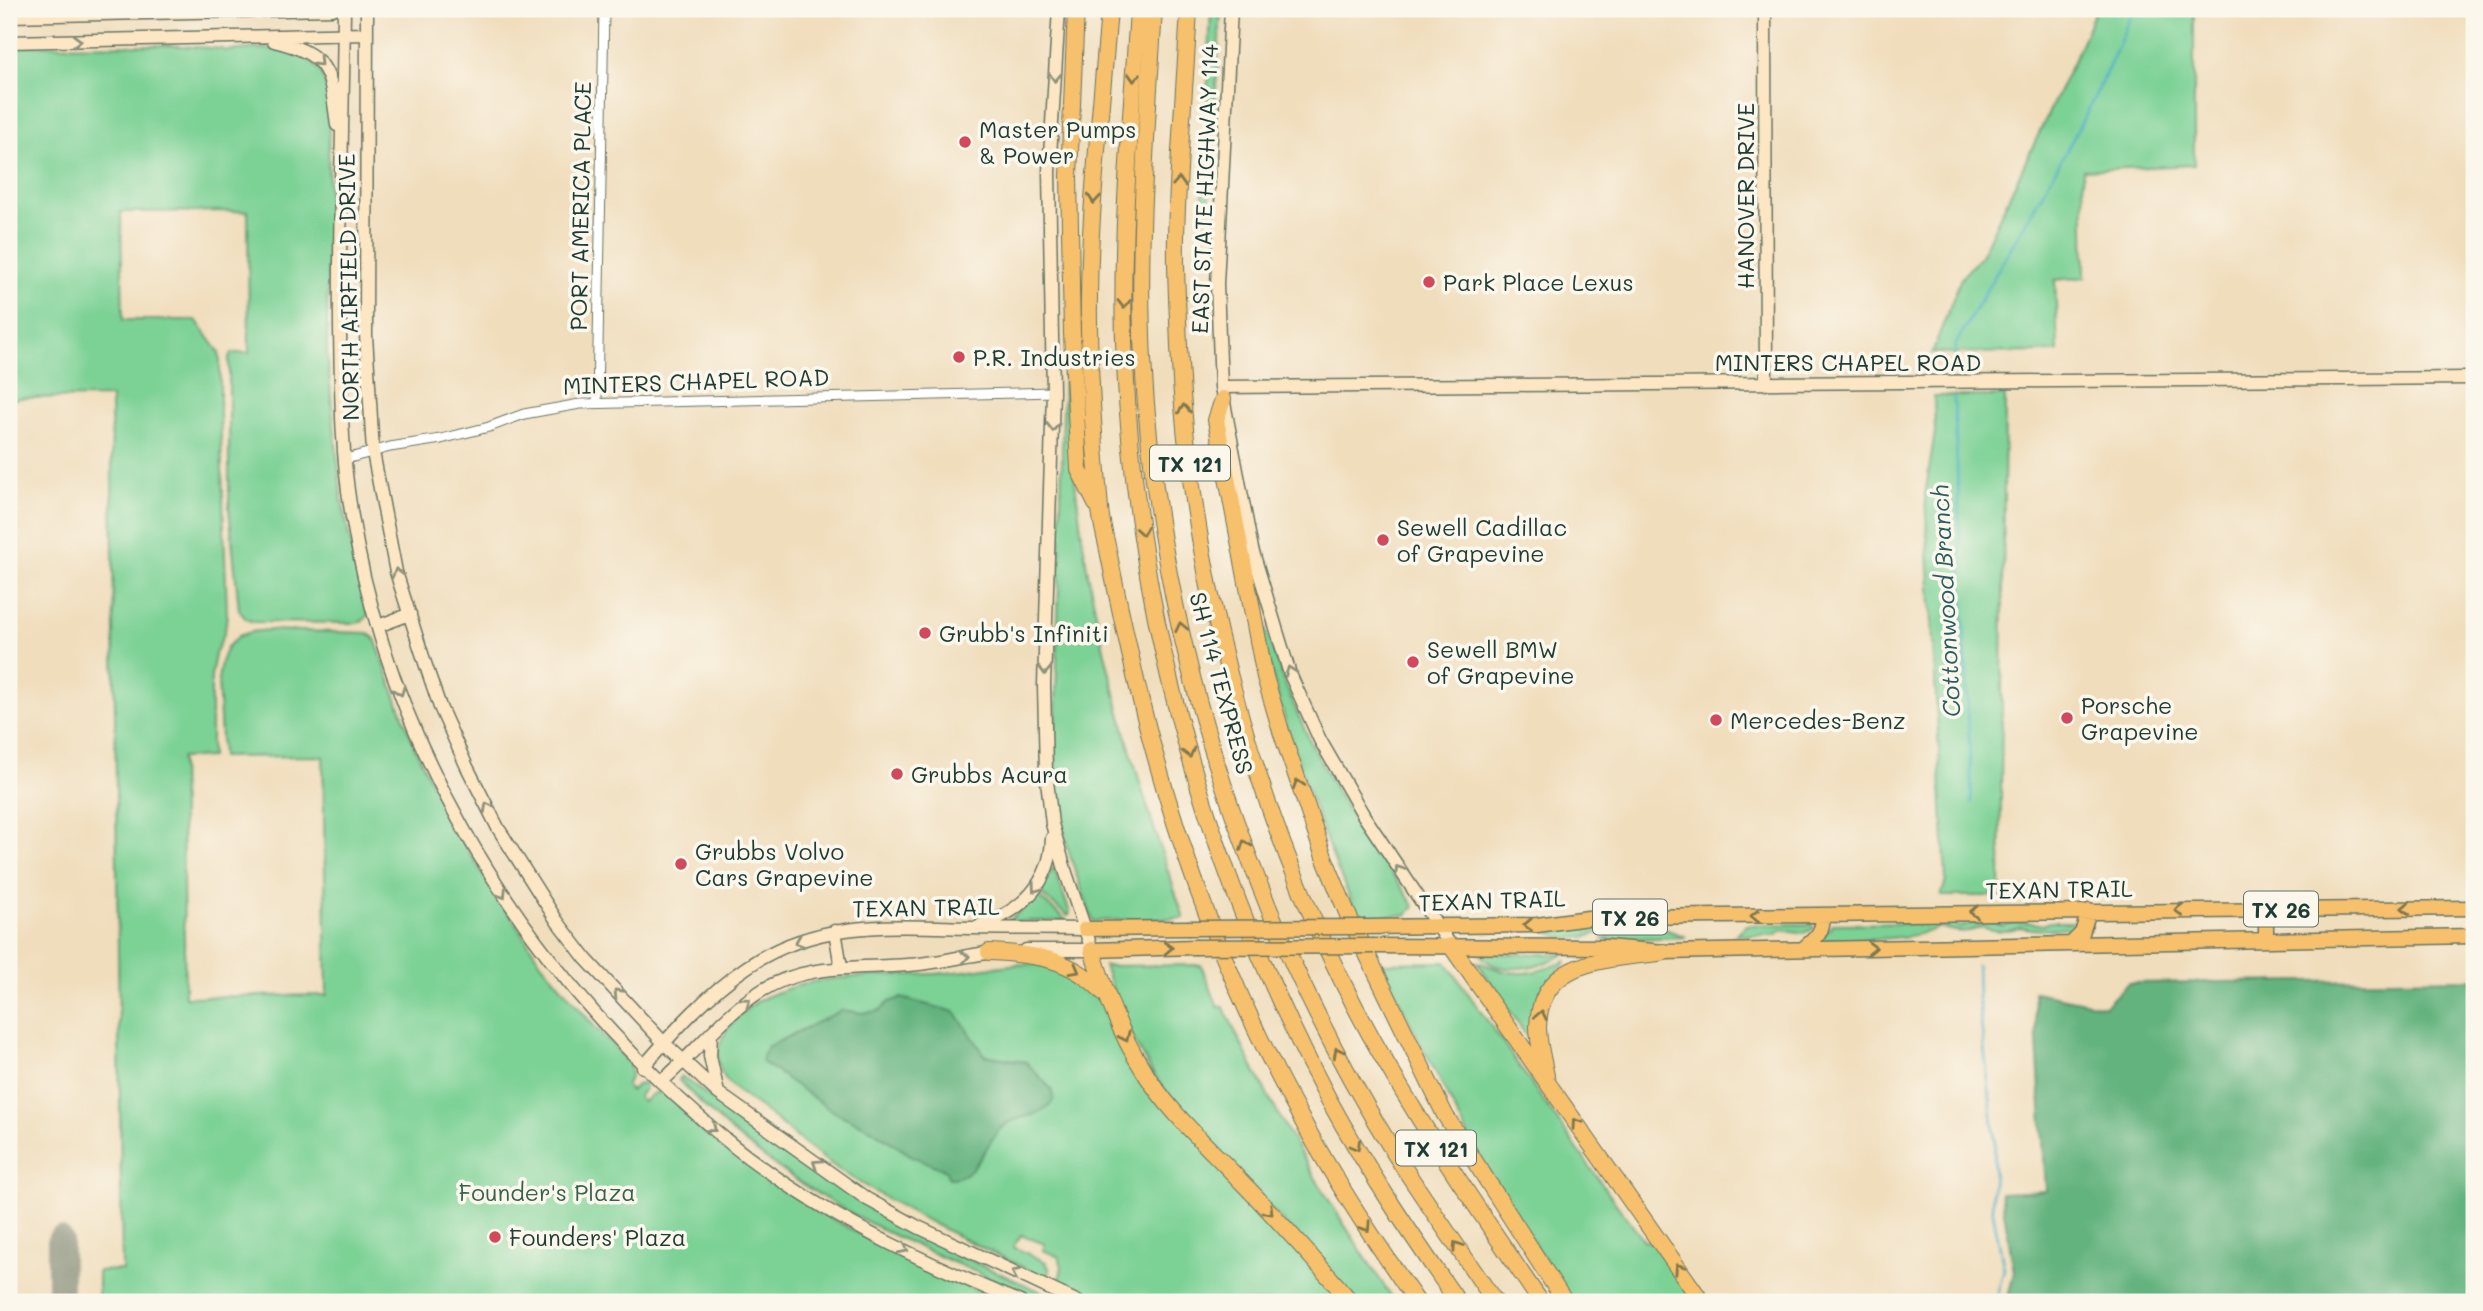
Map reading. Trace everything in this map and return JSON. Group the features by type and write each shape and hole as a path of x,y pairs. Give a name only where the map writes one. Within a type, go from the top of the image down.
{"highway":[{"path":"1076,9 1069,176 1072,334 1079,470 1100,513"},
{"path":"1109,9 1093,214 1089,294 1090,358 1100,513 1146,726 1178,835 1207,915 1245,1005 1306,1127 1340,1186 1416,1302"},
{"name":"SH 114 TEXPRESS","path":"1138,9 1125,223 1124,364 1138,503 1161,641 1177,712 1195,778 1241,911 1298,1040 1366,1163 1403,1223 1458,1302"},
{"name":"SH 114 TEXPRESS","path":"1154,9 1142,222 1143,360 1148,427 1168,565 1200,703 1242,837 1296,968 1354,1082 1395,1153 1496,1302"},
{"name":"TX 121","path":"1189,9 1176,238 1179,350 1186,433 1205,564 1238,701 1281,836 1344,985 1433,1143 1541,1302"},
{"path":"1222,393 1216,420 1254,628 1281,731 1320,846 1348,915 1445,1115 1565,1302"},
{"path":"1451,946 1702,1302"},
{"path":"1092,950 1106,995 1128,1044 1156,1089 1197,1137 1289,1232 1351,1302"},
{"path":"989,952 1034,955 1070,966 1093,981 1106,995"},
{"path":"1547,1082 1538,1021 1542,1005 1551,988 1567,972 1586,962 1664,952"}],"main road":[{"path":"9,16 332,9"},
{"name":"NORTH AIRFIELD DRIVE","path":"344,9 341,398 351,511 378,626 393,671 448,801 509,905 570,985 643,1067 704,1122 764,1170 858,1226 964,1279 1020,1302"},
{"name":"NORTH AIRFIELD DRIVE","path":"367,9 366,347 373,452 396,572 440,707 498,828 564,931 586,959 664,1043 718,1093 867,1199 918,1227 1078,1302"},
{"path":"971,928 995,920 1034,893 1045,874 1052,849 1052,824 1045,772 1044,685 1053,392 1049,172 1059,9"},
{"name":"EAST STATE HIGHWAY 114","path":"1231,9 1217,284 1222,393 1252,549 1290,674 1320,740 1364,817 1451,946"},
{"name":"HANOVER DRIVE","path":"1765,9 1766,384"},
{"path":"9,42 367,34"},
{"path":"257,37 293,46 309,52 321,61 329,75 332,88 342,178"},
{"name":"MINTERS CHAPEL ROAD","path":"1222,393 1766,384 2474,378"},
{"path":"378,626 410,614"},
{"path":"1052,824 1092,950"},
{"name":"TEXAN TRAIL","path":"643,1067 713,994 747,967 805,939 869,926 1085,929 1365,927 1537,925 1588,918 2474,908"},
{"path":"2266,909 2266,940"},
{"path":"2071,944 2082,933 2089,911"},
{"path":"1803,949 1820,934 1824,915"},
{"path":"835,931 841,967"},
{"name":"TEXAN TRAIL","path":"662,1082 737,1008 762,990 789,977 841,967 908,965 989,952 1195,947 1451,946 1607,947 1664,952 2474,936"},
{"path":"711,1033 710,1056 718,1093"}],"street":[{"name":"PORT AMERICA PLACE","path":"597,403 604,9"},
{"name":"MINTERS CHAPEL ROAD","path":"346,459 390,447 489,428 524,414 546,409 597,403 1053,392"}],"green space":[{"path":"1211,9 1221,9 1208,216 1202,221"},
{"path":"2096,9 2194,9 2194,165 2083,170 2085,277 2055,280 2058,352 1932,353 1961,278 1981,256"},
{"name":"Founder's Plaza","path":"168,45 224,51 263,48 290,51 313,63 324,80 329,96 327,355 341,494 368,615 357,623 253,622 246,619 239,610 229,508 229,357 232,353 249,353 248,211 121,212 123,320 196,320 219,352 220,361 227,614 225,631 215,654 211,677 211,757 181,758 185,997 327,995 323,756 222,757 218,680 227,647 239,636 251,632 268,630 368,633 375,639 414,746 454,829 542,964 594,1026 629,1062 631,1075 626,1086 631,1091 637,1085 645,1083 645,1088 638,1097 643,1102 654,1093 664,1092 722,1143 787,1191 846,1227 1002,1302 98,1302 98,1271 122,1270 111,397 19,398 9,401 9,46"},
{"path":"1064,373 1081,532 1099,627 1131,753 1184,918 1093,921 1070,856 1057,805 1054,788"},
{"path":"1934,396 2005,396 2000,896 1941,896 1946,880 1925,495 1935,432"},
{"path":"1260,627 1265,627 1291,699 1324,769 1358,825 1414,906 1407,915 1358,917 1302,774"},
{"path":"1052,868 1070,913 1068,916 1041,892"},
{"path":"1036,898 1040,898 1067,921 1008,921"},
{"path":"1993,922 2002,926 2022,922 2043,925 2050,922 2075,922 2078,925 2070,930 2065,927 2043,930 2021,927 2002,931 1982,927 1960,931 1939,927 1897,937 1817,940 1823,937 1832,924 1953,923 1960,927"},
{"path":"1624,924 1577,938 1549,932 1595,925"},
{"path":"1811,924 1814,928 1803,933 1783,930 1775,935 1735,935 1747,925"},
{"path":"1634,927 1662,928 1686,937 1602,940 1620,930"},
{"path":"1480,954 1565,954 1533,966 1509,968 1488,962"},
{"path":"1566,961 1557,971 1532,1044 1477,962 1520,973 1536,971"},
{"path":"1446,962 1616,1204 1645,1242 1654,1238 1698,1302 1572,1302 1482,1163 1380,963"},
{"path":"1025,964 1043,965 1074,979 1076,977 1091,990 1108,1012 1121,1038 1343,1302 1102,1302 1059,1283 1062,1266 1059,1257 1043,1250 1045,1244 1021,1235 1013,1247 1046,1262 1050,1271 1047,1278 942,1228 841,1171 742,1095 729,1083 720,1069 719,1046 730,1025 758,1001 790,988 834,979 946,973"},
{"path":"1201,965 1218,1007 1223,1006 1282,1120 1325,1194 1395,1302 1357,1302 1191,1122 1156,1078 1138,1048 1104,966"},
{"path":"2474,979 2474,1302 2007,1302 2014,1272 2001,1193 2046,1191 2034,992 2105,1006 2128,983"},
{"path":"901,998 955,1012 985,1055 1026,1062 1051,1089 1054,1100 1048,1106 1002,1127 974,1167 959,1177 949,1178 945,1170 912,1156 871,1129 832,1111 761,1061 767,1047 842,1010 862,1013 879,1011 889,1002"},
{"path":"681,1076 786,1156 956,1254 1064,1302 1047,1302 943,1258 826,1199 773,1164 723,1124 679,1080"}],"waterway":[{"name":"Cottonwood Branch","path":"1954,365 1956,344 2073,138 2095,96 2133,9"},
{"name":"Cottonwood Branch","path":"1954,399 1972,803"},
{"name":"Cottonwood Branch","path":"1977,965 1978,997 1995,1141 1992,1207 2004,1269 1995,1302"}],"taxiway":[{"path":"60,1240 60,1302"}],"place":[{"name":"Master Pumps & Power","path":"965,142"},
{"name":"Park Place Lexus","path":"1429,282"},
{"name":"P.R. Industries","path":"959,357"},
{"name":"Sewell Cadillac of Grapevine","path":"1383,540"},
{"name":"Grubb's Infiniti","path":"925,633"},
{"name":"Sewell BMW of Grapevine","path":"1413,662"},
{"name":"Porsche Grapevine","path":"2067,718"},
{"name":"Mercedes-Benz","path":"1716,720"},
{"name":"Grubbs Acura","path":"897,774"},
{"name":"Grubbs Volvo Cars Grapevine","path":"681,864"},
{"name":"Founders' Plaza","path":"495,1237"}]}
